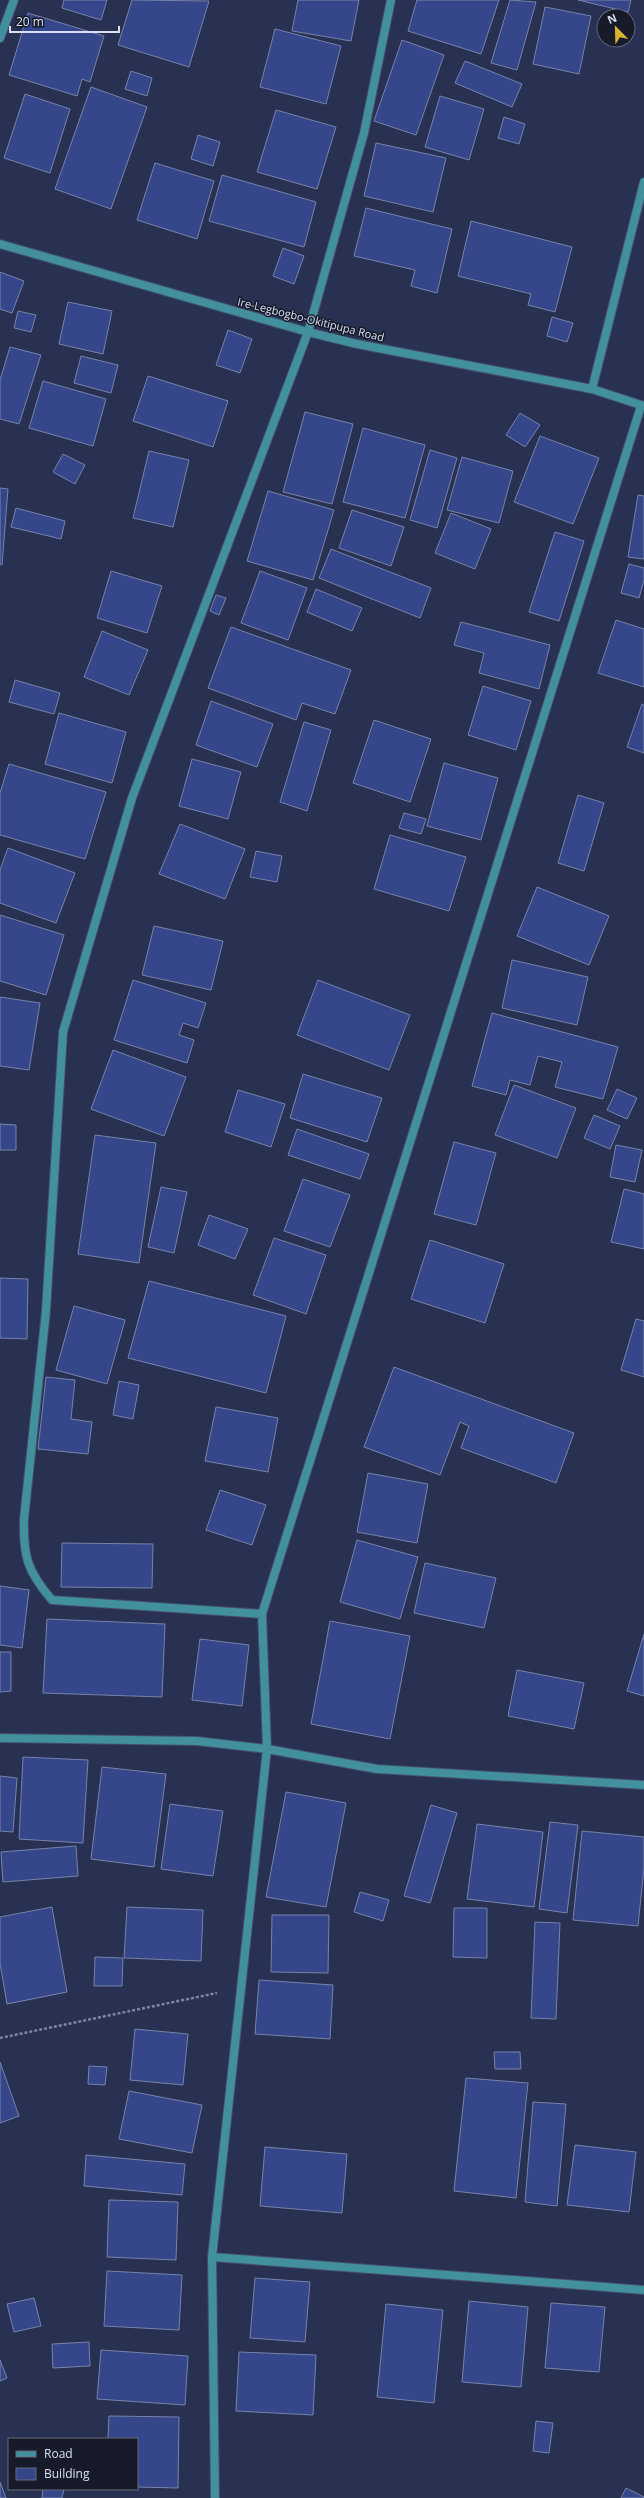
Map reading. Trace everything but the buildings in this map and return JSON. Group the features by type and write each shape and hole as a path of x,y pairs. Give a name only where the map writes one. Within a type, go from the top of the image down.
{"street":[{"path":"0,38 14,0"},
{"path":"262,1614 52,1600 38,1583 23,1548 24,1518 46,1311 63,1032 132,798 308,332 364,133 391,0"},
{"path":"592,389 644,182"},
{"name":"Ire-Legbogbo-Okitipupa Road","path":"0,244 308,332 357,344 592,389 642,406"},
{"path":"215,2498 212,2257 267,1749 262,1614 642,406"},
{"path":"0,1738 197,1741 267,1749 377,1769 644,1785"},
{"path":"212,2257 644,2290"}],"path":[{"path":"0,2038 241,1988"}]}
